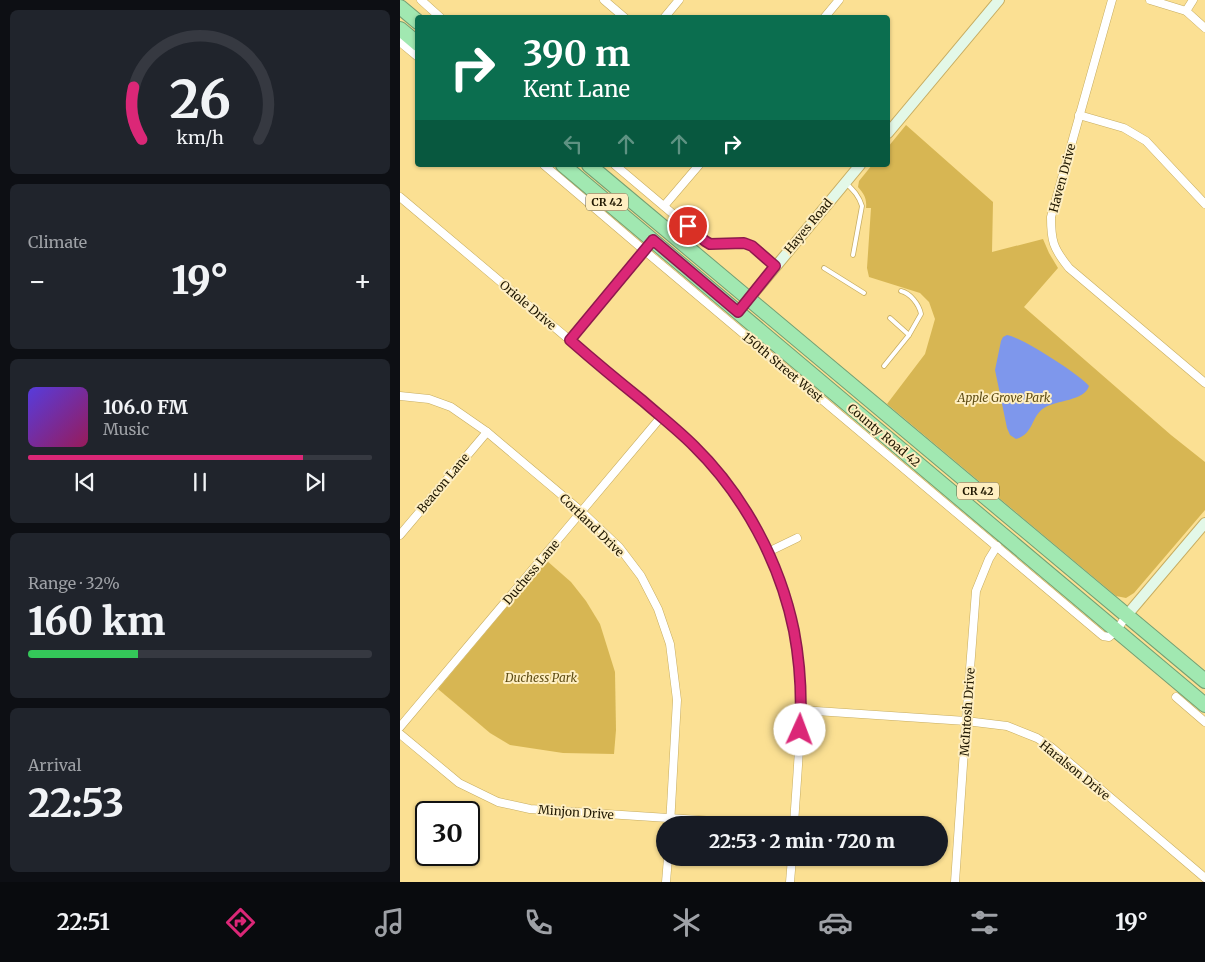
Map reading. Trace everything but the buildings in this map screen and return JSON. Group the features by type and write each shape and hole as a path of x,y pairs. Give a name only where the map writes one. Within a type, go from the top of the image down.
{"highway":[{"path":"400,7 415,20"},
{"path":"400,29 415,42"},
{"name":"County Road 42","path":"565,167 649,246 738,312 1205,705"},
{"name":"County Road 42","path":"591,167 1205,681"}],"street":[{"path":"421,0 438,15"},
{"path":"604,0 622,15"},
{"path":"666,15 678,0"},
{"path":"826,15 839,0"},
{"path":"890,131 999,0"},
{"name":"Haven Drive","path":"1112,0 1051,217 1051,235 1058,254 1069,268 1205,383"},
{"path":"1150,0 1186,11 1205,28"},
{"path":"1186,11 1193,0"},
{"path":"401,44 415,55"},
{"path":"1079,115 1124,128 1146,141 1205,204"},
{"name":"150th Street West","path":"547,167 649,246 1103,636 1109,638 1116,631"},
{"path":"617,167 705,241 710,244 744,243 752,246 775,266"},
{"path":"664,206 697,167"},
{"name":"Hayes Road","path":"738,312 858,167"},
{"name":"Oriole Drive","path":"400,197 695,446 724,479 749,516 768,552 783,589 794,631 799,668 801,710 795,816"},
{"path":"570,340 649,246"},
{"name":"Cortland Drive","path":"400,396 429,399 451,407 487,432 582,512 619,547 641,576 658,609 670,644 677,700 670,816"},
{"name":"Duchess Lane","path":"400,727 661,417"},
{"name":"Beacon Lane","path":"400,535 487,432"},
{"path":"1116,631 1127,615 1205,523"},
{"path":"768,552 797,538"},
{"name":"McIntosh Drive","path":"955,882 976,591 989,559 997,546"},
{"path":"1176,697 1205,722"},
{"name":"Haralson Drive","path":"801,710 966,721 1007,726 1037,738 1205,878"},
{"name":"Minjon Drive","path":"400,734 459,783 498,802 530,809 656,821"},
{"path":"666,882 667,866"},
{"path":"790,882 791,866"}],"lane":[{"path":"846,182 856,192 862,206 853,255"},
{"path":"824,268 864,293"},
{"path":"884,366 909,335 921,314 919,307 906,292 901,291"},
{"path":"890,318 909,335"}],"green space":[{"name":"Apple Grove Park","path":"906,125 993,202 992,252 1043,239 1058,268 1024,307 1171,435 1205,462 1205,510 1134,593 1126,598 1116,596 887,404 925,354 935,319 929,302 920,293 869,277 867,268 871,208 866,208 865,196 858,187 859,181 870,167 890,167 890,145"},
{"name":"Duchess Park","path":"546,560 571,582 586,601 600,624 615,672 616,730 614,754 563,753 510,745 490,733 438,689"}],"water":[{"path":"1007,335 1024,342 1050,357 1089,386 1082,395 1044,408 1026,433 1016,439 1010,435 1007,428 995,370 1001,341"}],"route":[{"path":"688,226 710,244 744,243 752,246 775,266 738,312 653,240 570,340 695,446 724,479 749,516 768,552 783,589 794,631 799,668 800,730"}]}
